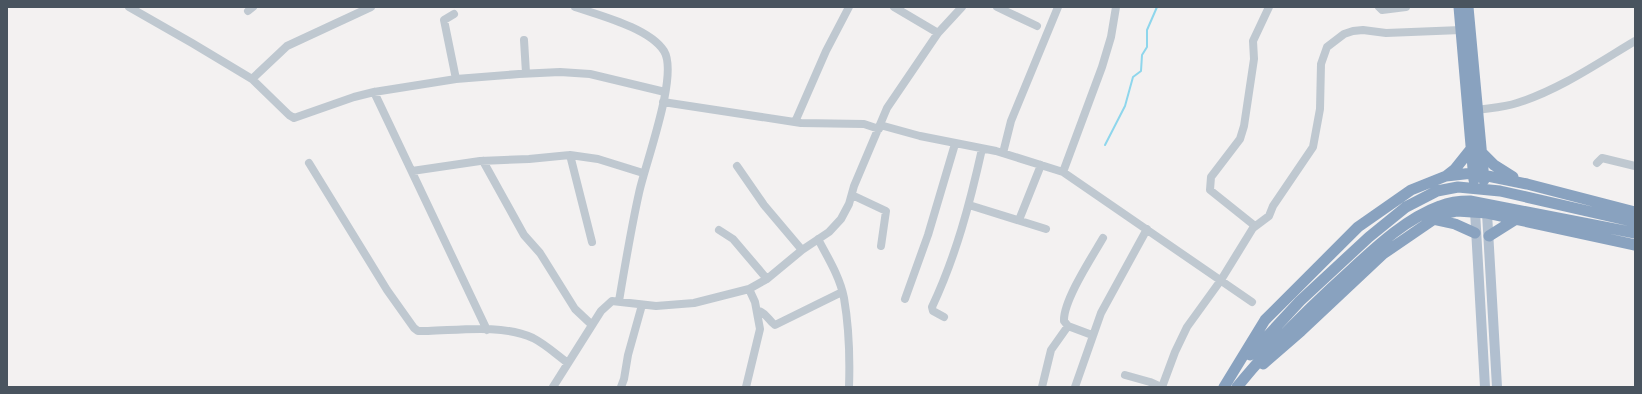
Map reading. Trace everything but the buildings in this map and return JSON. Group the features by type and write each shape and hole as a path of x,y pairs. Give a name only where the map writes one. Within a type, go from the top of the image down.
{"highway":[{"path":"1459,7 1470,149 1478,173 1487,213"},
{"path":"1468,7 1482,153 1478,173 1475,211"},
{"path":"1446,176 1455,169 1470,149"},
{"path":"1482,153 1504,172 1526,184"},
{"path":"1224,387 1265,320 1358,227 1410,190 1446,176 1478,173 1635,212"},
{"path":"1224,387 1266,336 1300,300 1369,237 1406,208 1436,191 1458,187 1500,191 1635,222"},
{"path":"1237,387 1260,359 1309,308 1373,250 1417,217 1440,206 1459,201 1470,201 1635,233"},
{"path":"1237,387 1301,331 1383,254 1432,219 1440,215 1457,211 1475,211 1635,245"},
{"path":"1432,219 1455,224 1475,233"},
{"path":"1488,236 1516,219"}],"main road":[{"path":"1475,211 1475,233 1485,387"},
{"path":"1487,213 1497,387"}],"street":[{"path":"129,7 180,35 252,79 289,115 294,118 354,97 374,92 456,79 526,74 560,72 590,74 665,92"},
{"path":"575,7 628,25 658,45 667,58 665,92 656,134 643,173 626,258 620,301"},
{"path":"795,122 826,50 849,7"},
{"path":"894,7 938,32"},
{"path":"553,387 600,311 612,302 620,301 656,306 694,303 750,288 767,279 802,250 829,232 841,220 887,108 938,32 962,7"},
{"path":"997,7 1037,26"},
{"path":"1003,153 1011,121 1058,7"},
{"path":"1063,172 1102,67 1111,37 1116,7"},
{"path":"1255,226 1210,190 1209,185 1216,169 1240,139 1244,126 1254,59 1253,41 1269,7"},
{"path":"1380,7 1382,10 1387,10 1406,7"},
{"path":"252,79 287,46 366,8"},
{"path":"454,14 444,20 456,79"},
{"path":"1125,375 1150,382 1161,387 1175,352 1188,327 1221,280 1255,226 1269,216 1273,206 1313,148 1320,109 1321,64 1327,47 1344,34 1353,31 1363,30 1386,33 1461,30"},
{"path":"524,40 526,74"},
{"path":"1478,110 1518,103 1554,87 1635,41"},
{"path":"374,92 487,330"},
{"path":"663,102 795,122 864,124 1003,153 1063,172 1252,302"},
{"path":"905,299 928,235 955,144"},
{"path":"944,317 933,311 932,307 951,263 969,205 982,149"},
{"path":"412,171 483,160 529,160 570,155 598,158 643,173"},
{"path":"570,155 592,242"},
{"path":"1596,163 1602,158 1635,166"},
{"path":"483,160 524,235 540,253 575,310 592,325"},
{"path":"309,163 387,290 414,328 418,331 428,332 487,330 520,334 534,338 568,364"},
{"path":"1019,220 1041,165"},
{"path":"737,166 764,205 802,250"},
{"path":"852,195 886,211 881,246"},
{"path":"969,205 1046,229"},
{"path":"1075,387 1092,335 1109,296 1147,229"},
{"path":"719,230 733,239 767,279"},
{"path":"1092,335 1068,326 1064,321 1064,316 1072,295 1103,238"},
{"path":"818,239 830,262 842,292 848,332 849,387"},
{"path":"746,387 760,329 757,310 750,288"},
{"path":"757,310 765,313 775,325 842,292"},
{"path":"621,387 642,305"},
{"path":"1042,387 1051,350 1068,326"}],"waterway":[{"path":"1105,145 1125,106 1133,77 1141,71 1142,55 1147,47 1147,30 1157,7"}]}
